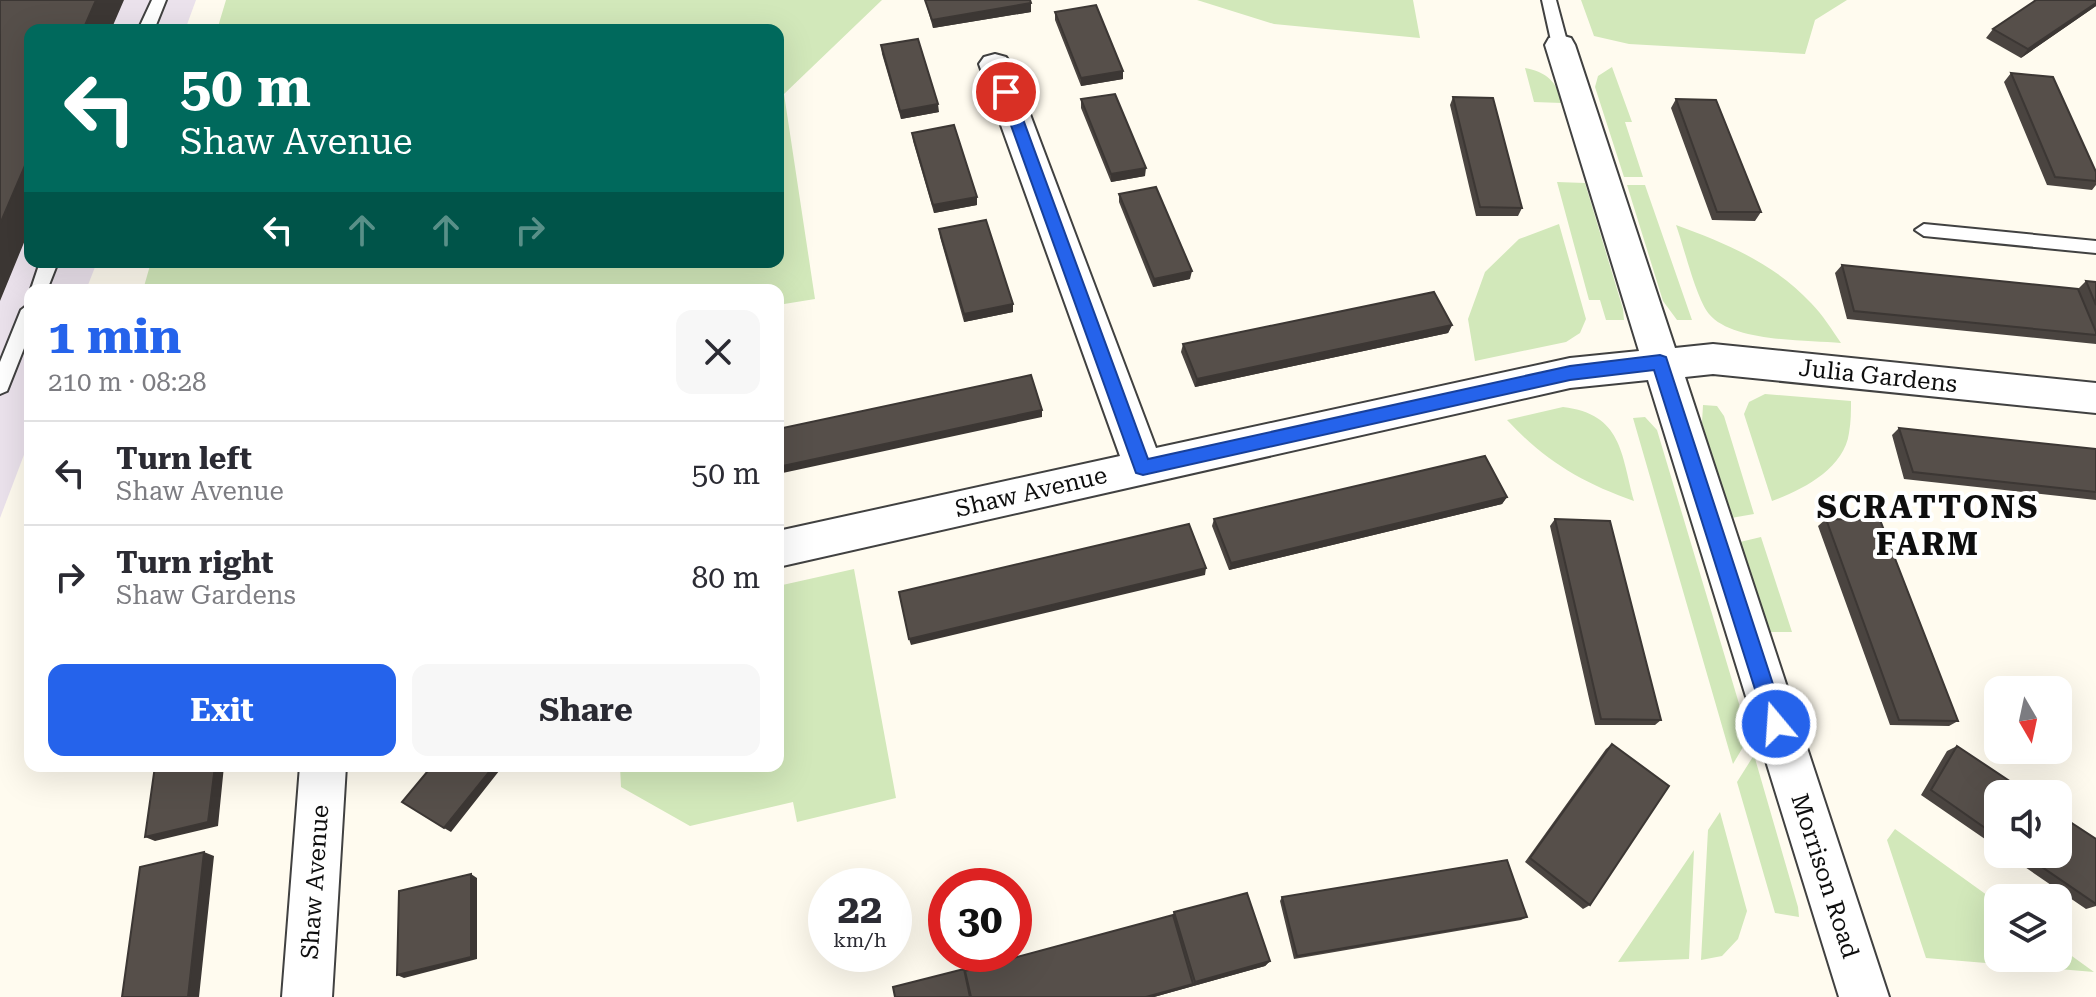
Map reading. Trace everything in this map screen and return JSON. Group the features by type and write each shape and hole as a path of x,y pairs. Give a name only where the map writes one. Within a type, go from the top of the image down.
{"street":[{"name":"Morrison Road","path":"1560,45 1864,997"},
{"path":"995,64 1143,467"},
{"name":"Julia Gardens","path":"1660,362 1713,359 2096,398"},
{"name":"Shaw Avenue","path":"784,548 1570,373 1660,362"},
{"name":"Shaw Avenue","path":"307,997 323,772"}],"lane":[{"path":"149,24 159,0"},
{"path":"1549,0 1560,45"},
{"path":"1924,230 2096,247"},
{"path":"0,386 24,325"}],"shaded area":[{"path":"0,0 196,0 187,24 24,24 24,268 95,268 88,284 24,284 24,455 0,518"}],"green space":[{"path":"226,0 882,0 784,94 784,24 219,24"},
{"path":"1197,0 1413,0 1420,38 1274,24"},
{"path":"1581,0 1847,0 1815,20 1805,54 1629,44 1594,36"},
{"path":"1612,67 1632,122 1625,122 1643,177 1624,177 1595,87 1598,76"},
{"path":"1525,68 1550,79 1562,103 1534,102"},
{"path":"784,94 815,299 784,304 784,284 145,284 149,268 784,268"},
{"path":"1557,182 1585,183 1624,320 1606,320 1600,300 1589,300"},
{"path":"1627,185 1645,185 1692,320 1677,320 1663,301"},
{"path":"1559,224 1586,319 1580,333 1566,342 1475,361 1468,319 1485,272 1519,239"},
{"path":"1676,225 1731,247 1782,277 1815,308 1841,343 1770,338 1734,330 1720,323 1709,314 1699,296"},
{"path":"1765,394 1851,401 1849,433 1839,457 1808,484 1772,501 1744,414 1749,402"},
{"path":"1703,405 1717,406 1724,416 1754,514 1731,518 1702,423"},
{"path":"1563,407 1582,411 1608,427 1621,452 1634,501 1565,469 1535,447 1507,420"},
{"path":"1645,417 1657,430 1749,737 1733,764 1633,418"},
{"path":"1761,537 1792,632 1769,632 1740,542"},
{"path":"854,569 896,798 797,822 793,802 690,826 621,787 620,772 784,772 784,585"},
{"path":"1754,755 1799,917 1775,913 1737,782"},
{"path":"1720,812 1747,911 1738,939 1722,956 1701,960 1708,830"},
{"path":"1895,829 1984,893 1984,963 1926,958 1887,840"},
{"path":"1694,850 1689,959 1618,962"},
{"path":"2072,956 2094,972 2072,970"}],"building":[{"path":"0,0 96,0 86,24 24,24 24,168 0,224"},
{"path":"925,0 1030,0 1031,3 932,20"},
{"path":"2036,0 2096,0 2096,3 2028,49 1993,29"},
{"path":"1096,5 1123,71 1081,78 1055,12"},
{"path":"918,39 938,104 900,111 881,45"},
{"path":"2011,73 2053,77 2096,172 2096,181 2055,177"},
{"path":"1115,94 1146,168 1111,174 1081,99"},
{"path":"1453,97 1493,98 1522,208 1480,207"},
{"path":"1676,99 1716,100 1761,212 1717,212"},
{"path":"954,125 977,197 933,205 912,133"},
{"path":"1156,187 1192,271 1154,279 1119,194"},
{"path":"986,220 1013,304 964,314 939,229"},
{"path":"1842,265 2078,289 2096,335 1854,311"},
{"path":"2086,281 2096,282 2096,305"},
{"path":"1434,292 1452,325 1197,379 1183,344"},
{"path":"1031,375 1042,410 784,466 784,428"},
{"path":"1899,428 2096,449 2096,492 1913,472"},
{"path":"1485,456 1507,497 1231,563 1214,519"},
{"path":"1555,519 1610,521 1661,720 1601,719"},
{"path":"1826,519 1880,520 1958,721 1899,720"},
{"path":"1189,524 1206,568 909,639 899,592"},
{"path":"1612,744 1669,786 1590,905 1530,858"},
{"path":"1957,746 2008,780 1984,780 1984,827 1931,790"},
{"path":"154,772 214,772 208,822 145,837"},
{"path":"427,772 489,772 444,828 402,802"},
{"path":"2072,823 2096,839 2096,904 2072,888 2072,884 2067,884 2043,868 2072,868"},
{"path":"204,852 188,997 122,997 140,867"},
{"path":"1507,860 1527,917 1297,956 1282,897"},
{"path":"471,874 471,957 397,975 399,891"},
{"path":"1247,893 1270,961 1195,982 1174,912"},
{"path":"1173,915 1193,984 1146,997 971,997 965,972 1032,972 1032,953"},
{"path":"952,972 965,972 970,997 895,997 893,987"}],"district":[{"name":"SCRATTONS FARM","path":"1928,526"}],"route":[{"path":"1006,92 1143,467 1570,373 1660,362 1776,724"}]}
